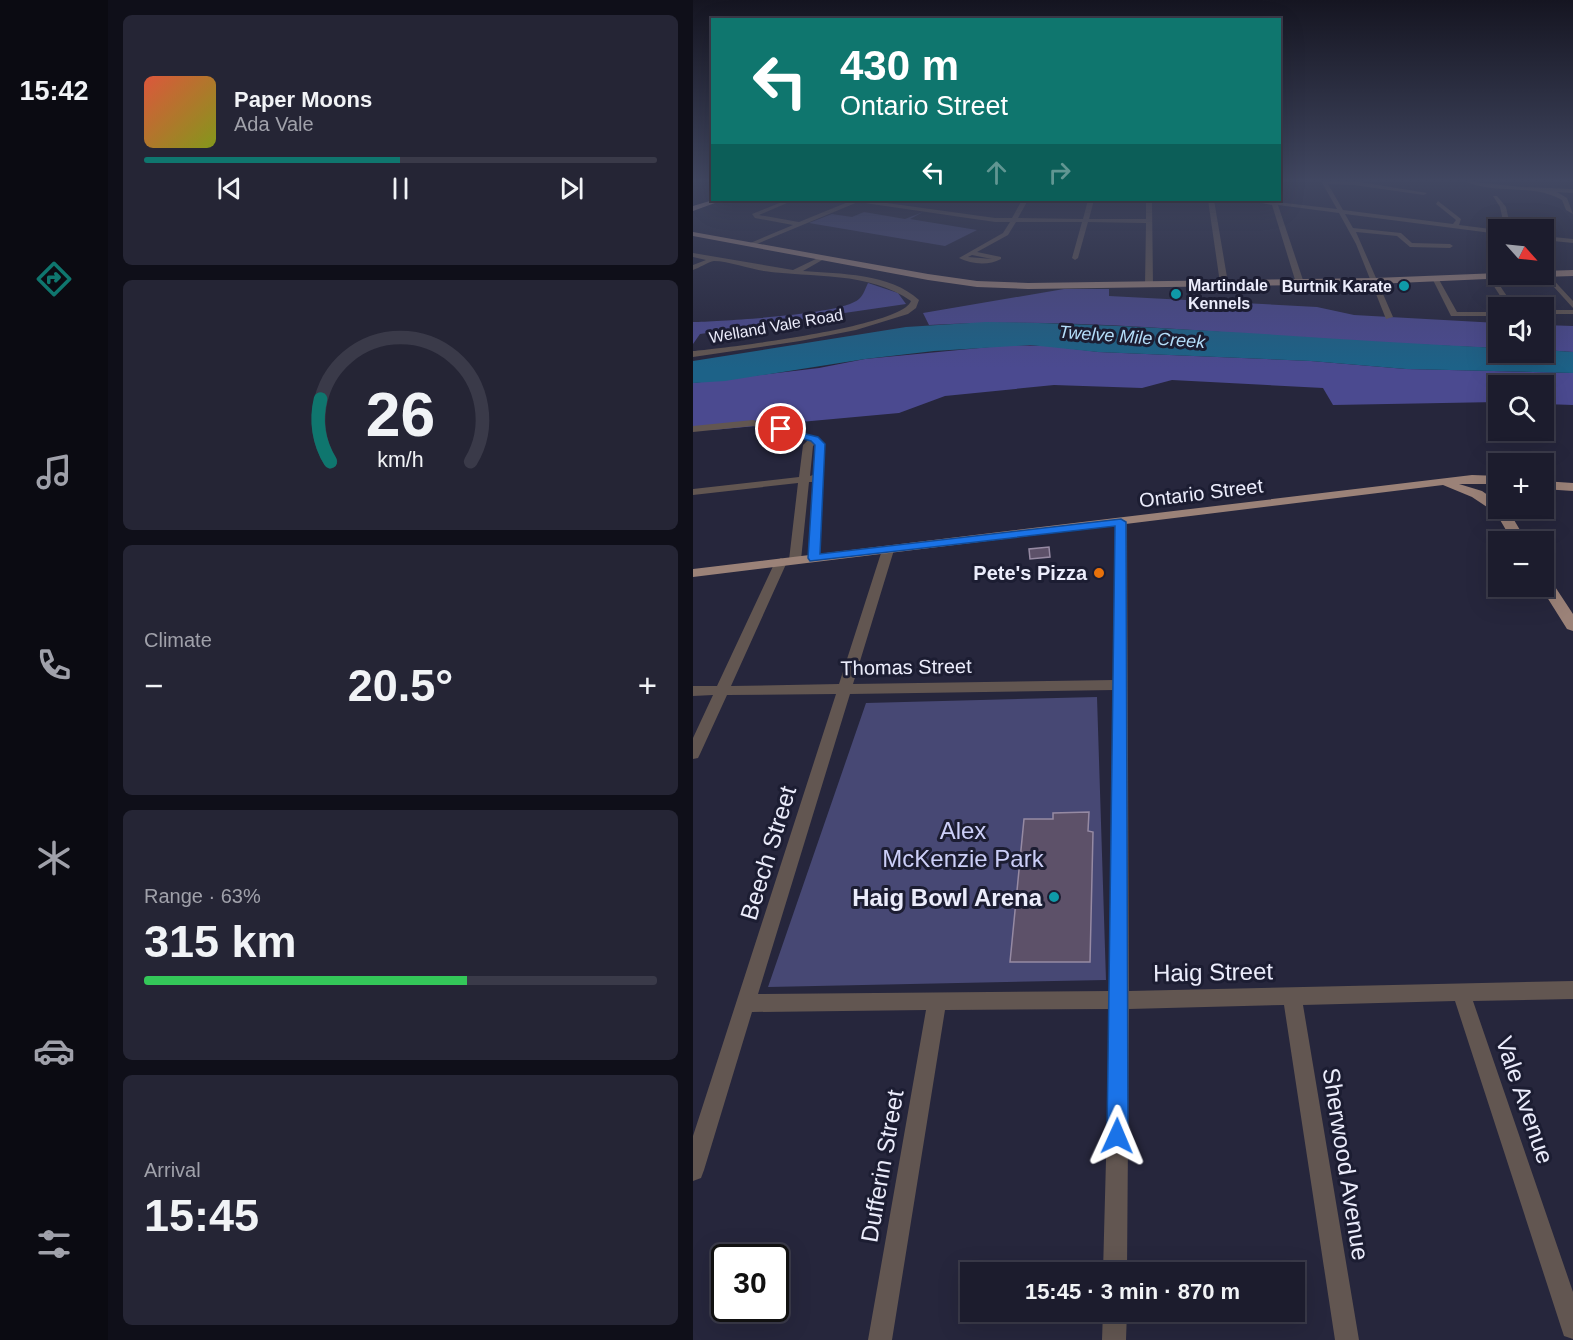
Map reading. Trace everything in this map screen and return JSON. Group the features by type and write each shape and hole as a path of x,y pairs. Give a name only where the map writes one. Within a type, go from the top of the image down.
{"main road":[{"path":"743,244 928,278 1007,286 1300,283 1488,276"},
{"path":"1554,274 1573,273"},
{"name":"Ontario Street","path":"693,573 1436,482 1488,480"},
{"path":"1436,482 1477,494 1488,501"},
{"path":"1554,486 1573,488"},
{"path":"1554,596 1573,626"}],"street":[{"path":"970,253 988,244"},
{"path":"1069,260 1076,244"},
{"path":"1148,244 1149,285"},
{"path":"1218,244 1224,284"},
{"path":"1287,244 1300,283"},
{"path":"1358,244 1389,317"},
{"path":"1409,244 1450,246"},
{"path":"693,255 766,270 795,272 822,258"},
{"path":"693,268 713,259"},
{"name":"Welland Vale Road","path":"693,354 783,343 832,333 905,312 913,306 915,300 899,288 869,281 795,272"},
{"path":"1434,278 1454,314 1488,314"},
{"path":"1554,285 1573,306"},
{"path":"1554,312 1573,312"},
{"path":"693,429 753,423 815,439 820,444 814,558"},
{"path":"693,754 722,691 788,561 804,480 808,445 815,439"},
{"path":"693,492 818,478"},
{"path":"1115,1262 1120,1000 1121,522"},
{"name":"Beech Street","path":"693,1170 888,550"},
{"name":"Thomas Street","path":"693,691 845,687 1120,685"},
{"name":"Haig Street","path":"745,1003 1120,1000 1573,990"},
{"name":"Vale Avenue","path":"1461,992 1573,1327"},
{"name":"Sherwood Avenue","path":"1292,996 1347,1340"},
{"name":"Dufferin Street","path":"880,1340 937,1002"},
{"path":"1114,1340 1115,1322"}],"green space":[{"path":"930,244 950,244 945,246"},
{"name":"Alex McKenzie Park","path":"1097,697 1106,980 768,987 866,703"}],"shaded area":[{"path":"868,283 898,293 906,304 700,334 693,344 693,322 780,316 848,305 859,299"},
{"path":"1064,289 1109,289 1109,296 1317,307 1354,315 1488,322 1488,347 1064,323 929,325 923,313"},
{"path":"1554,325 1573,326 1573,352 1554,351"},
{"path":"1011,345 1050,346 1098,352 1311,361 1406,369 1573,373 1573,405 1554,404 1554,375 1488,375 1488,402 1333,405 1323,388 1172,380 1142,388 1054,385 945,396 899,413 713,430 693,428 693,383 819,368 865,359"}],"water":[{"name":"Twelve Mile Creek","path":"986,322 1050,323 1488,348 1488,363 1554,363 1554,351 1573,352 1573,373 1406,369 1311,361 1098,352 1030,345 934,351 865,359 725,381 693,383 693,361 906,327"}],"building":[{"path":"1049,547 1050,557 1030,559 1029,549"},
{"name":"Haig Bowl Arena","path":"1089,812 1088,831 1093,832 1090,962 1010,962 1024,819 1053,819 1053,813"}],"place":[{"name":"Burtnik Karate","path":"1404,286"},
{"name":"Martindale Kennels","path":"1176,294"},
{"name":"Pete's Pizza","path":"1099,573"},
{"name":"Haig Bowl Arena","path":"1054,897"}],"route":[{"path":"781,429 815,439 820,444 814,558 1121,522 1120,1000 1117,1136"}]}
